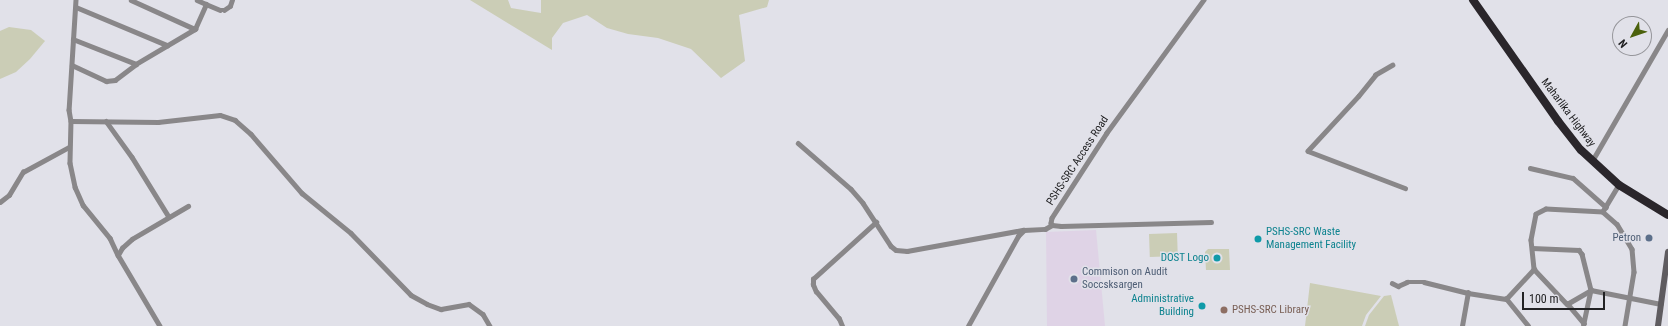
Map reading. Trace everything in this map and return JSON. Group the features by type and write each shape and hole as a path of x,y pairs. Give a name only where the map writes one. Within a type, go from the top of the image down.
{"highway":[{"name":"Maharlika Highway","path":"1473,0 1558,121 1592,161 1619,185 1668,216"}],"main road":[{"path":"1658,326 1668,252"}],"street":[{"path":"76,0 69,102 71,121 69,147 72,176 78,197 92,217 106,232 160,326"},
{"path":"131,0 195,29"},
{"path":"197,0 220,10 224,10 230,6 232,0"},
{"name":"PSHS-SRC Access Road","path":"1052,225 1052,218 1107,134 1204,0"},
{"path":"72,65 109,81 115,80 136,64 195,29 206,4"},
{"path":"76,7 167,45"},
{"path":"1592,161 1668,30"},
{"path":"73,39 136,64"},
{"path":"1393,65 1376,75 1359,96 1308,151 1405,188"},
{"path":"71,121 158,122 220,115 235,120 251,134 302,193 351,233 411,295 427,304 441,309 470,304 483,314 490,326"},
{"path":"106,121 119,137 169,217"},
{"path":"798,144 851,189 863,203 891,246 900,251 961,242 1023,230 1045,229 1052,225 1211,222"},
{"path":"0,202 8,194 23,172 69,147"},
{"path":"1530,168 1573,178 1606,207"},
{"path":"1603,212 1619,185"},
{"path":"118,255 127,243 188,206"},
{"path":"1584,325 1567,304 1534,269 1531,235 1534,218 1542,209 1603,212 1620,227 1632,249 1634,272 1625,326"},
{"path":"842,326 839,319 816,292 812,285 813,279 876,222"},
{"path":"968,326 1018,236 1023,230"},
{"path":"1532,248 1580,250 1585,261 1591,290 1584,325"},
{"path":"1506,299 1534,269"},
{"path":"1392,283 1398,286 1407,282 1424,282 1468,293 1506,299 1528,326"},
{"path":"1567,304 1591,290 1661,304"},
{"path":"1462,326 1468,293"}],"shaded area":[{"name":"Commison on Audit Soccsksargen","path":"1096,230 1105,326 1047,326 1046,232"}],"green space":[{"path":"470,0 508,0 511,8 541,13 541,0 769,0 767,7 739,15 745,61 721,78 691,49 658,38 628,34 607,28 587,15 563,23 552,38 552,50"},
{"path":"9,27 31,30 45,41 30,59 16,72 0,79 0,31"},
{"path":"1177,233 1178,256 1150,257 1149,234"},
{"path":"1208,249 1229,249 1230,270 1206,270 1205,252"},
{"path":"1310,283 1381,296 1366,315 1362,326 1305,326"},
{"path":"1391,295 1399,326 1365,326 1369,315 1384,296"}],"place":[{"name":"Petron","path":"1649,238"},
{"name":"PSHS-SRC Waste Management Facility","path":"1258,239"},
{"name":"DOST Logo","path":"1217,258"},
{"name":"Commison on Audit Soccsksargen","path":"1074,279"},
{"name":"Administrative Building","path":"1202,306"},
{"name":"PSHS-SRC Library","path":"1224,310"}]}
